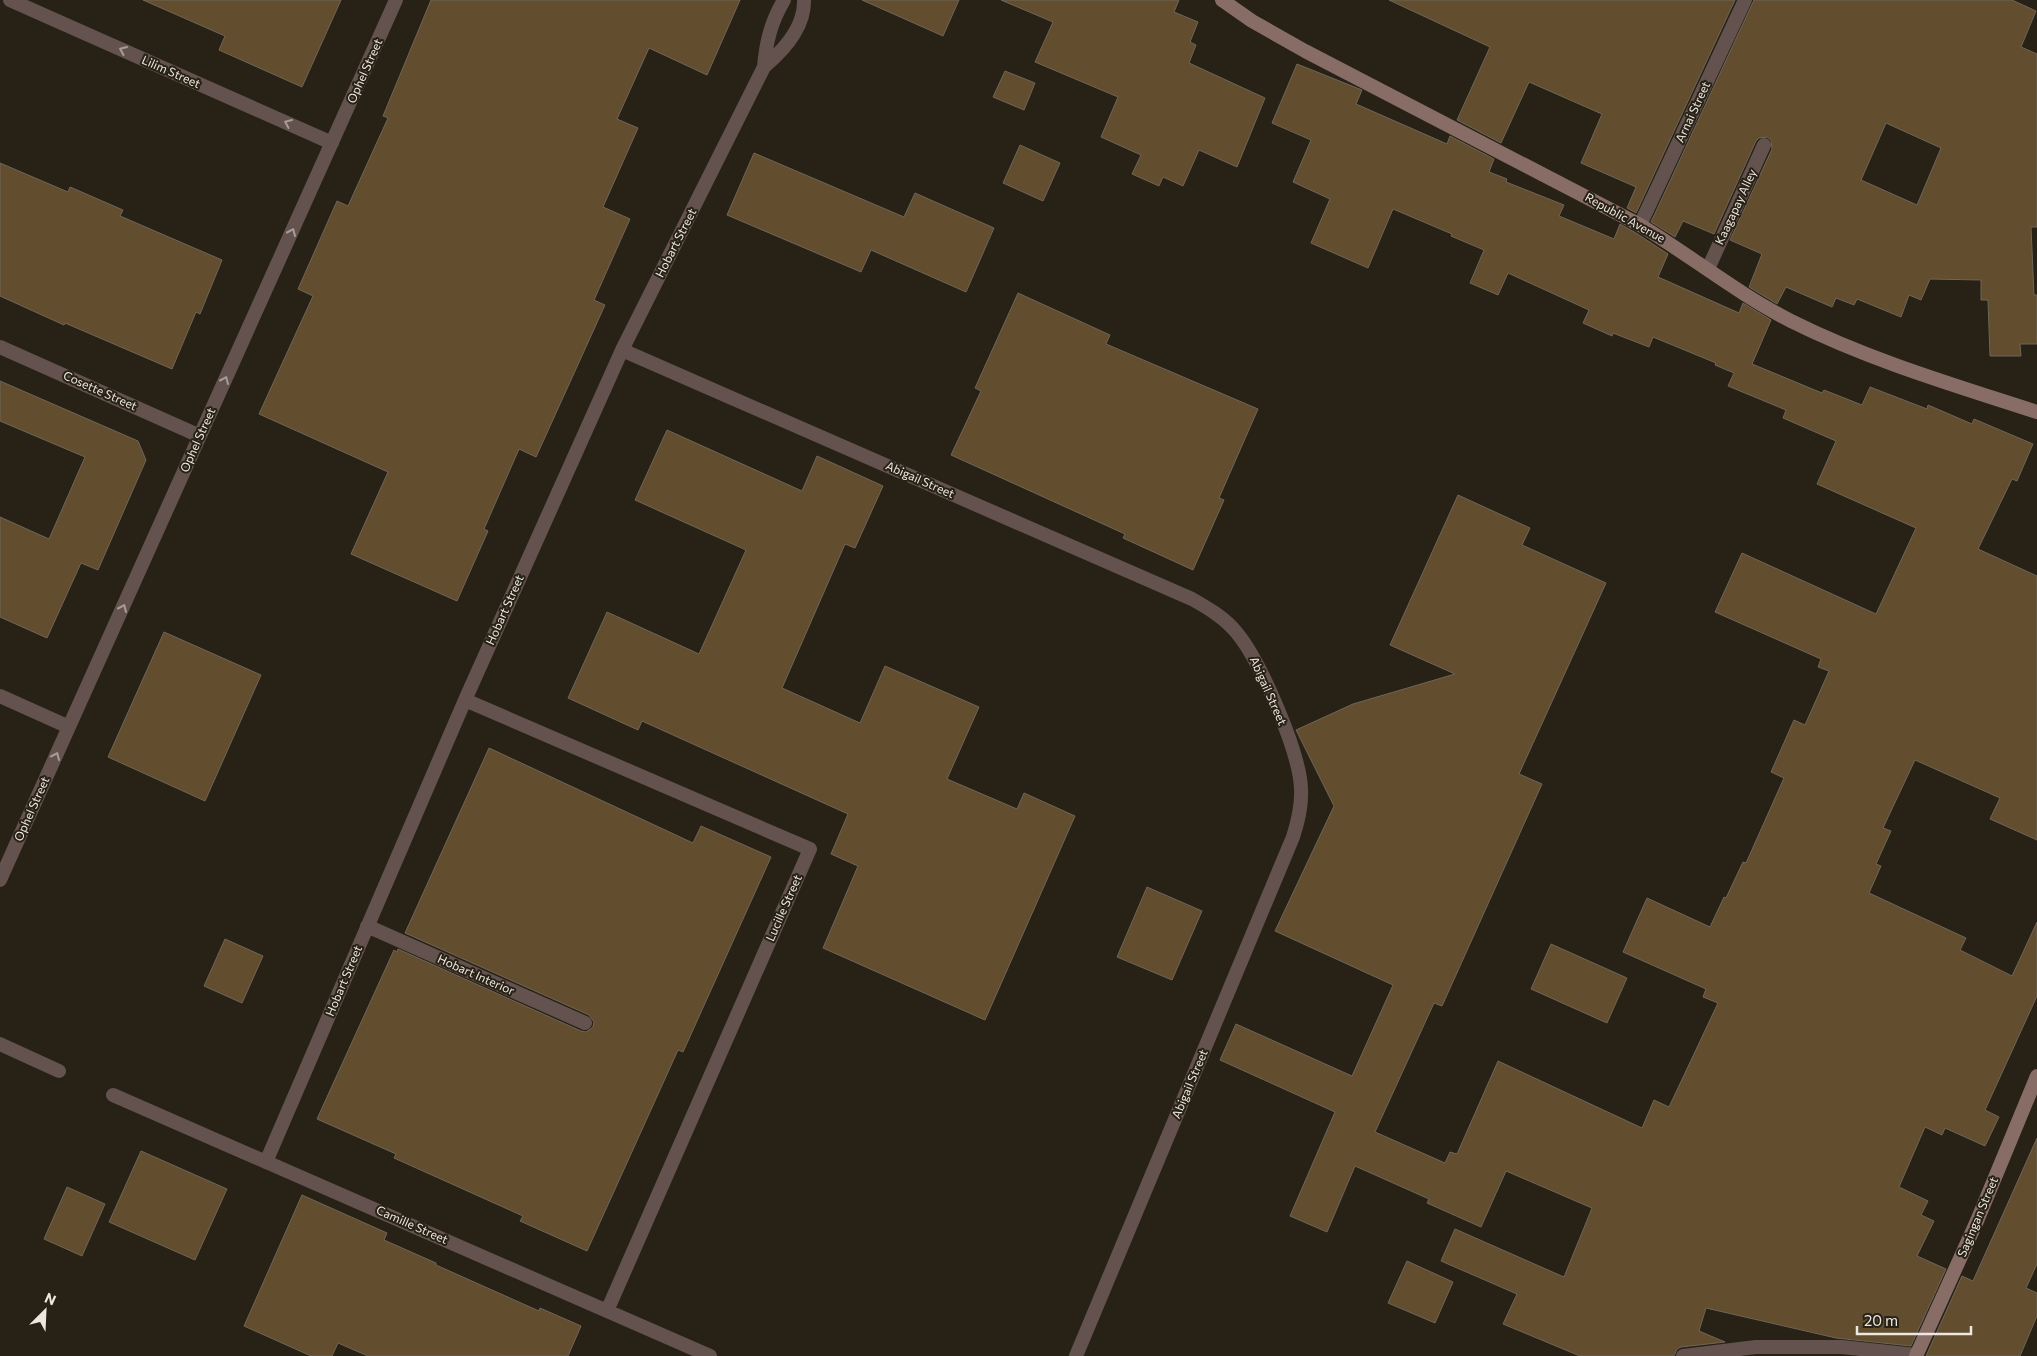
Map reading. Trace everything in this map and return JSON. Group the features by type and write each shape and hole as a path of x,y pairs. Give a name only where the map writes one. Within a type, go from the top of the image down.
{"main road":[{"name":"Republic Avenue","path":"1222,0 1252,21 1305,51 1640,225 1708,268 1734,287 1790,320 1866,354 2037,412"},
{"name":"Sagingan Street","path":"1916,1356 1977,1221 2037,1076"}],"street":[{"name":"Lilim Street","path":"10,0 332,143"},
{"name":"Ophel Street","path":"0,880 396,0"},
{"name":"Hobart Street","path":"764,68 768,34 773,18 784,0"},
{"name":"Hobart Street","path":"266,1162 465,700 622,350 764,68 783,50 796,29 804,0"},
{"name":"Arnai Street","path":"1640,225 1745,0"},
{"name":"Kaagapay Alley","path":"1708,268 1764,145"},
{"name":"Cosette Street","path":"0,347 200,436"},
{"name":"Abigail Street","path":"622,350 1192,599 1216,613 1237,632 1253,656 1282,721 1297,764 1301,788 1300,814 1293,837 1076,1356"},
{"path":"0,696 69,727"},
{"name":"Lucille Street","path":"465,700 810,849 607,1311"},
{"name":"Hobart Interior","path":"368,926 585,1023"},
{"path":"0,1044 59,1071"},
{"name":"Camille Street","path":"113,1095 710,1356"},
{"path":"1683,1356 1756,1347 1833,1347 1916,1356"}],"building":[{"path":"143,0 341,0 302,87 219,50 225,36"},
{"path":"431,0 740,0 707,75 649,48 617,119 638,128 603,207 630,219 594,300 605,305 536,457 519,449 484,529 488,531 457,601 351,554 388,472 259,414 313,296 298,289 337,201 348,206 388,118 383,116"},
{"path":"862,0 959,0 943,36"},
{"path":"1001,0 1179,0 1174,12 1198,22 1190,42 1196,45 1189,63 1265,98 1237,167 1199,150 1183,186 1163,177 1159,186 1132,174 1141,155 1101,137 1118,97 1035,62 1053,22"},
{"path":"1389,0 1735,0 1636,213 1627,208 1636,187 1581,163 1602,114 1529,82 1501,143 1457,120 1490,47"},
{"path":"1754,0 2012,0 2036,11 2021,47 2037,54 2037,227 2031,227 2034,295 2037,295 2037,344 2020,344 2021,356 1990,356 1988,300 1981,300 1981,280 1930,279 1921,300 1909,295 1901,317 1857,299 1854,305 1836,298 1832,307 1786,287 1777,304 1749,287 1762,254 1730,240 1772,149 1771,140 1767,137 1759,138 1756,141 1714,234 1683,221 1675,237 1651,222","holes":["1886,123 1941,148 1917,205 1861,180"]},
{"path":"1297,64 1362,90 1356,104 1447,144 1450,136 1494,159 1489,172 1507,179 1506,182 1564,205 1559,216 1614,239 1620,224 1636,233 1668,254 1658,277 1739,313 1743,303 1771,320 1752,364 1822,393 1824,390 1862,405 1870,387 1927,409 1928,405 1972,424 1974,419 2033,444 2017,481 2012,479 1978,549 2037,576 2037,840 1990,819 2000,798 1915,760 1883,828 1891,831 1876,864 1881,866 1869,893 1966,938 1960,950 2012,976 2037,922 2037,996 1985,1110 1999,1117 1985,1146 1945,1128 1942,1135 1925,1127 1899,1187 1928,1201 1921,1215 1934,1221 1917,1256 1946,1269 1911,1346 1836,1338 1706,1308 1699,1331 1725,1342 1681,1347 1677,1349 1674,1356 1580,1356 1503,1324 1517,1294 1441,1261 1455,1229 1564,1277 1592,1208 1506,1171 1481,1227 1427,1203 1429,1199 1355,1166 1327,1232 1290,1216 1335,1112 1220,1060 1236,1024 1352,1076 1393,985 1275,931 1334,806 1296,730 1353,704 1455,674 1390,645 1458,495 1530,528 1522,545 1606,583 1519,774 1542,784 1442,1006 1434,1003 1375,1132 1445,1163 1450,1152 1457,1154 1498,1061 1642,1128 1654,1100 1669,1107 1718,1003 1703,997 1706,989 1623,952 1647,898 1710,927 1743,862 1746,863 1784,778 1771,772 1794,720 1805,725 1829,671 1818,667 1821,659 1715,612 1742,553 1876,614 1916,528 1817,484 1836,441 1783,418 1786,410 1728,386 1734,373 1715,365 1716,363 1653,337 1649,347 1613,333 1612,336 1583,323 1589,310 1508,273 1498,295 1470,283 1484,250 1451,236 1452,234 1393,209 1368,268 1311,243 1330,199 1293,182 1311,140 1272,123"},
{"path":"1005,71 1035,83 1024,110 993,97"},
{"path":"1020,145 1060,163 1043,201 1003,183"},
{"path":"754,153 904,217 915,193 994,228 966,292 871,250 861,272 727,215"},
{"path":"0,163 68,192 70,187 123,210 120,216 222,260 200,314 196,312 172,369 65,323 64,325 0,296"},
{"path":"1018,293 1110,335 1106,344 1258,409 1219,498 1224,500 1193,570 1123,538 1125,534 951,455 981,391 975,388"},
{"path":"0,381 138,441 146,460 98,570 81,563 47,638 0,617 0,517 49,539 85,457 0,421"},
{"path":"667,430 802,491 817,456 883,486 855,548 845,544 782,688 860,723 885,666 979,707 947,779 1017,809 1024,793 1075,816 985,1020 823,948 858,866 831,854 848,814 642,721 638,730 568,698 607,612 699,654 746,550 635,500"},
{"path":"164,632 261,675 205,801 108,757"},
{"path":"489,748 693,843 701,826 771,857 683,1052 678,1050 587,1251 520,1221 523,1216 394,1158 396,1154 317,1119 394,950 397,952 398,949 581,1031 586,1032 593,1027 594,1022 589,1015 405,933"},
{"path":"1147,887 1202,911 1172,980 1117,957"},
{"path":"225,939 263,956 242,1003 204,986"},
{"path":"1551,944 1627,978 1607,1023 1531,989"},
{"path":"2037,1138 2037,1264 2026,1288 2037,1293 2037,1316 2020,1356 1926,1356 1962,1276 1973,1281"},
{"path":"141,1151 227,1189 195,1260 109,1222"},
{"path":"67,1187 105,1204 82,1256 44,1239"},
{"path":"302,1195 387,1233 384,1240 436,1263 436,1265 539,1311 540,1308 581,1326 568,1356 368,1356 338,1343 332,1356 311,1356 244,1326"},
{"path":"1407,1261 1453,1282 1435,1323 1388,1303"}]}
